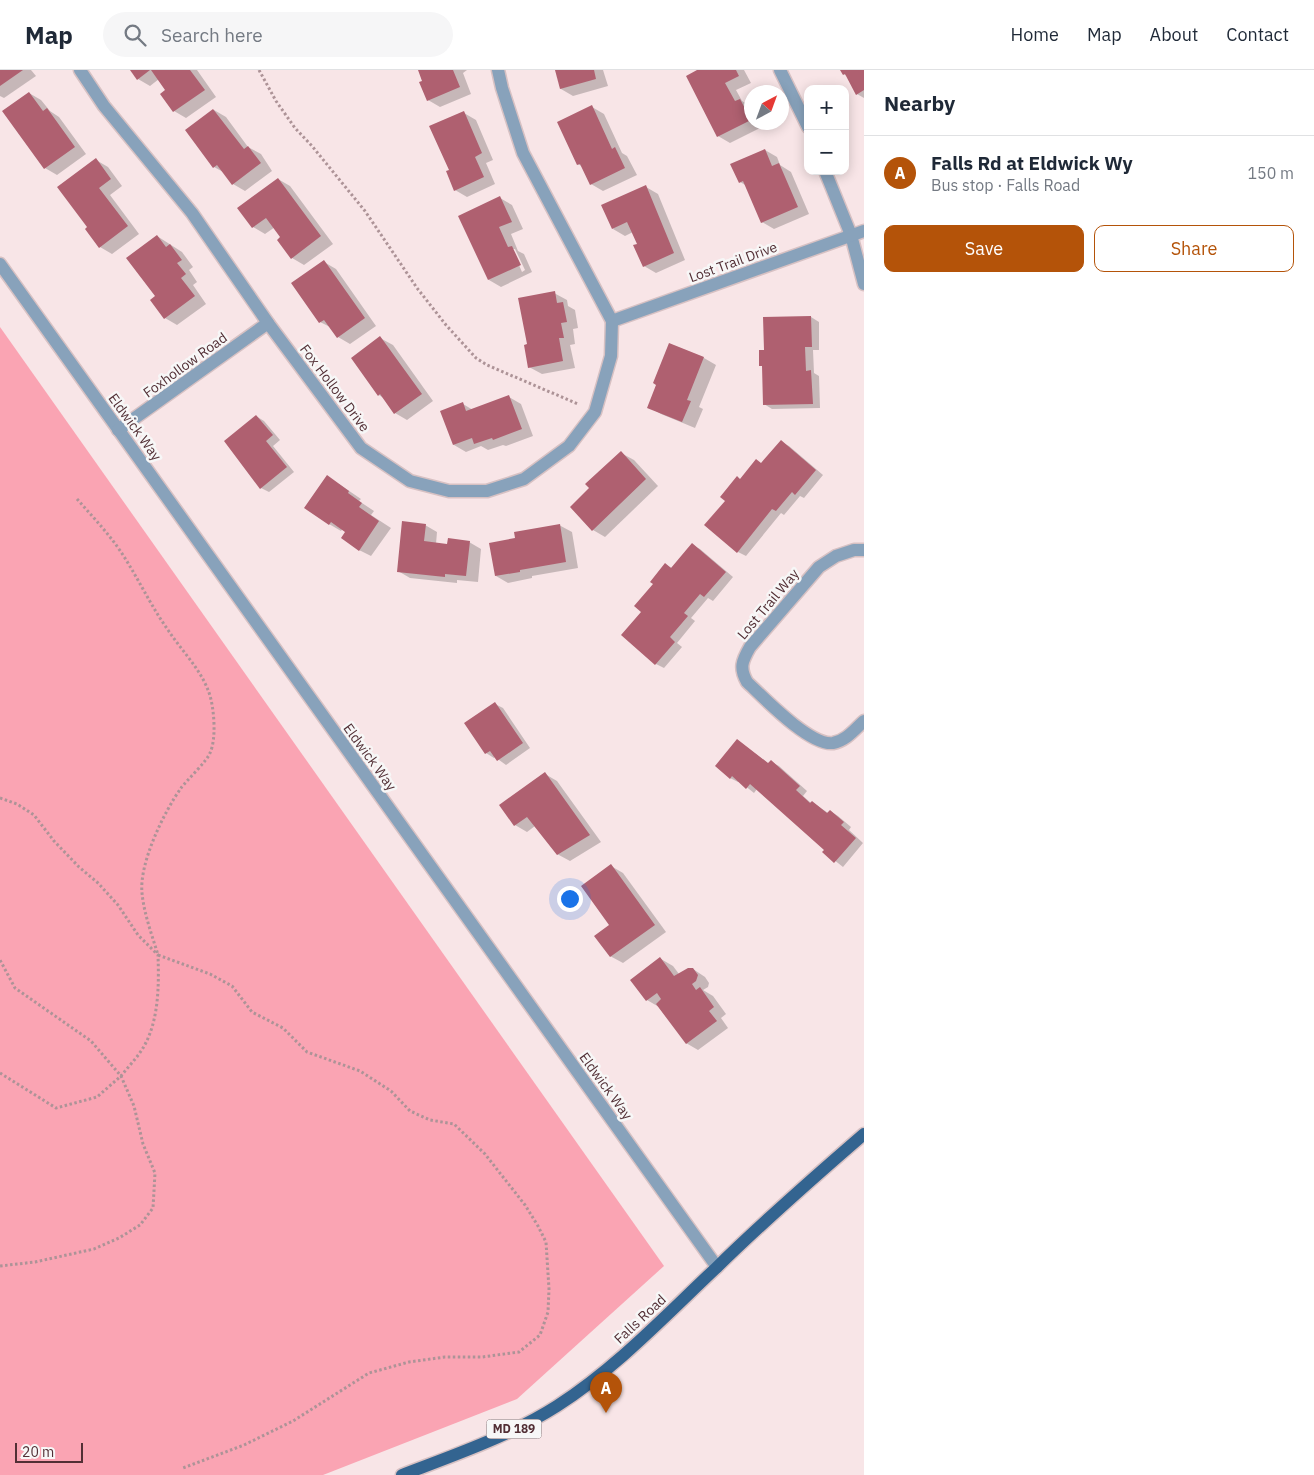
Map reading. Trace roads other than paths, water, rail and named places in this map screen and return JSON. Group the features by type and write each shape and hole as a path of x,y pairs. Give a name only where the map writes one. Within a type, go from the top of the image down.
{"main road":[{"name":"Falls Road","path":"402,1475 473,1448 556,1407 608,1369 864,1134"}],"street":[{"name":"Fox Hollow Drive","path":"80,70 104,106 192,213 268,323 362,448 410,481 449,491 488,491 524,479 569,446 595,412 611,356 612,321 523,152 498,70"},
{"path":"780,70 804,119"},
{"path":"827,175 851,235 864,284"},
{"name":"Lost Trail Drive","path":"612,321 864,231"},
{"name":"Eldwick Way","path":"0,264 717,1267"},
{"name":"Foxhollow Road","path":"118,430 268,323"},
{"name":"Lost Trail Way","path":"864,550 854,550 836,556 819,567 750,648 743,659 741,672 747,682 798,727 817,741 833,743 846,738 864,721"}],"place":[{"name":"Falls Rd at Eldwick Wy","path":"606,1413"}]}
